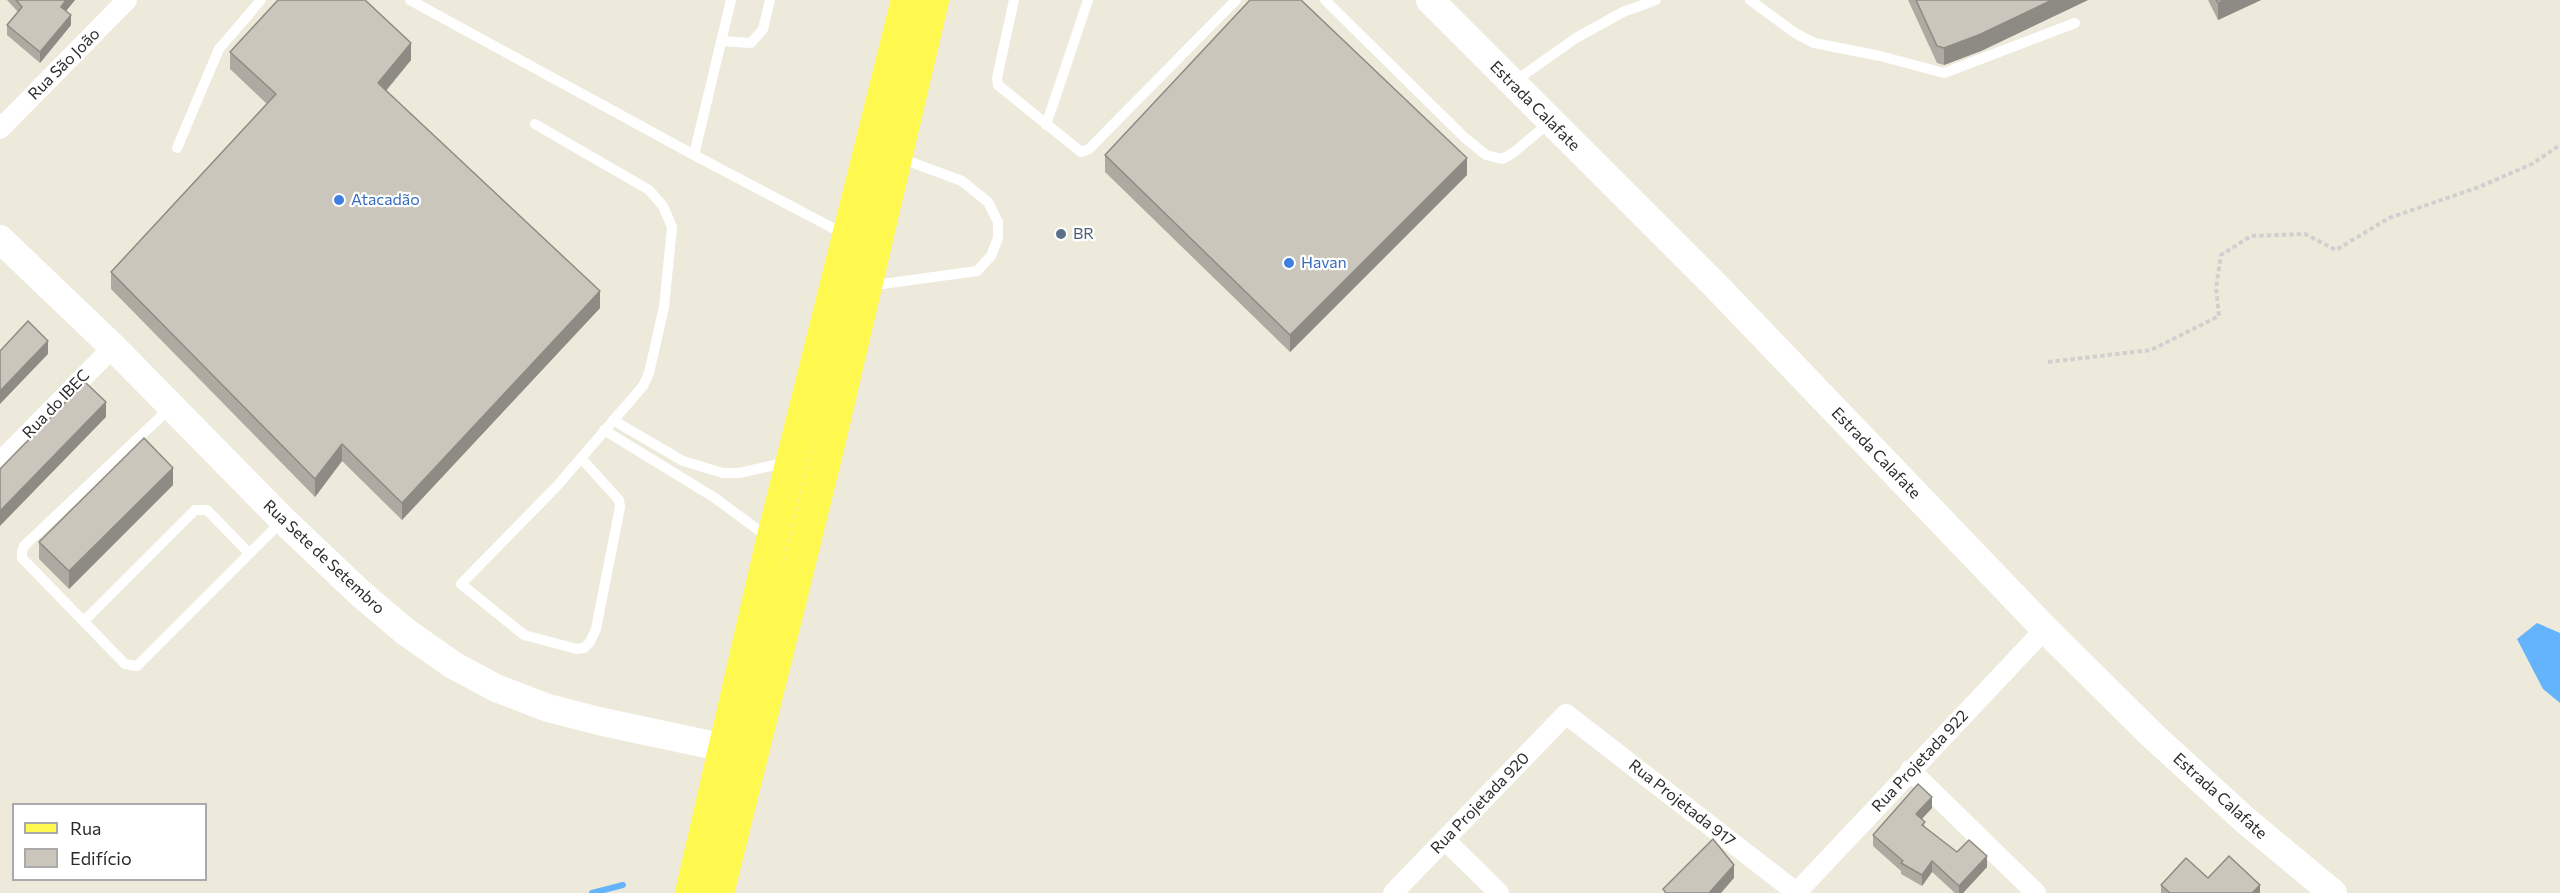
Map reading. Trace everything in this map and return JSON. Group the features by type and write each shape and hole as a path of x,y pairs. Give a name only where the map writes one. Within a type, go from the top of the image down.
{"main road":[{"path":"691,893 791,461 907,0"},
{"path":"718,893 826,457 933,0"}],"street":[{"name":"Rua São João","path":"0,129 127,0"},
{"name":"Estrada Calafate","path":"1430,0 1714,284 2045,629 2169,751 2333,893"},
{"name":"Rua Sete de Setembro","path":"0,239 113,347 283,520 405,633 453,665 479,679 548,708 603,723 724,748"},
{"name":"Rua do IBEC","path":"0,462 113,347"},
{"name":"Rua Projetada 922","path":"1796,893 2045,629"},
{"name":"Rua Projetada 920","path":"1393,893 1566,714"},
{"name":"Rua Projetada 917","path":"1566,714 1796,893"},
{"path":"1910,770 2036,893"},
{"path":"1445,840 1499,893"}],"lane":[{"path":"177,148 219,49 261,0"},
{"path":"410,0 694,155 847,235"},
{"path":"694,155 731,0"},
{"path":"722,41 752,43 762,29 770,0"},
{"path":"1014,0 997,78 998,85 1078,150 1085,152 1236,0"},
{"path":"1046,125 1088,0"},
{"path":"1325,0 1465,138 1486,155 1502,159 1508,156 1550,121"},
{"path":"1512,83 1576,38 1623,12 1656,0"},
{"path":"1750,0 1795,33 1814,43 1880,56 1944,73 2075,23"},
{"path":"535,124 649,190 663,206 672,226 664,307 649,373 643,386 581,458 461,584 524,635 577,649 584,648 590,642 596,629 620,507 618,501 581,458"},
{"path":"865,286 977,271 991,256 998,238 998,222 988,202 980,195 962,182 897,158"},
{"path":"170,407 24,546 22,552 22,558 125,664 137,666 283,520"},
{"path":"613,420 683,461 723,473 739,473 791,461"},
{"path":"604,430 715,498 772,540"},
{"path":"84,621 195,510 207,510 249,553"}],"path":[{"path":"2048,362 2151,350 2218,316 2216,288 2221,255 2252,236 2305,234 2336,250 2389,218 2479,187 2532,164 2560,145"}],"water":[{"path":"2537,623 2560,633 2560,703 2543,689 2517,639"}],"building":[{"path":"16,0 66,0 61,7 71,15 40,52 7,25 22,7"},
{"name":"Atacadão","path":"278,0 365,0 411,43 378,83 600,291 402,503 342,444 315,479 111,272 276,94 230,52"},
{"name":"Havan","path":"1250,0 1301,0 1467,158 1290,335 1105,155"},
{"path":"1916,0 2052,0 1981,34 1944,48 1937,46"},
{"path":"28,321 48,341 0,391 0,351"},
{"path":"85,382 106,402 0,511 0,469"},
{"path":"144,438 173,468 69,571 39,542"},
{"path":"1918,784 1932,797 1916,814 1925,822 1922,825 1957,852 1969,840 1987,856 1959,886 1932,861 1922,875 1901,863 1903,861 1873,835"},
{"path":"1713,839 1734,865 1709,893 1666,893 1663,889"},
{"path":"2229,856 2260,885 2252,893 2170,893 2161,885 2186,858 2208,878"}],"waterway":[{"path":"592,893 623,885"}],"place":[{"name":"Atacadão","path":"339,200"},
{"name":"BR","path":"1061,234"},
{"name":"Havan","path":"1289,263"}]}
